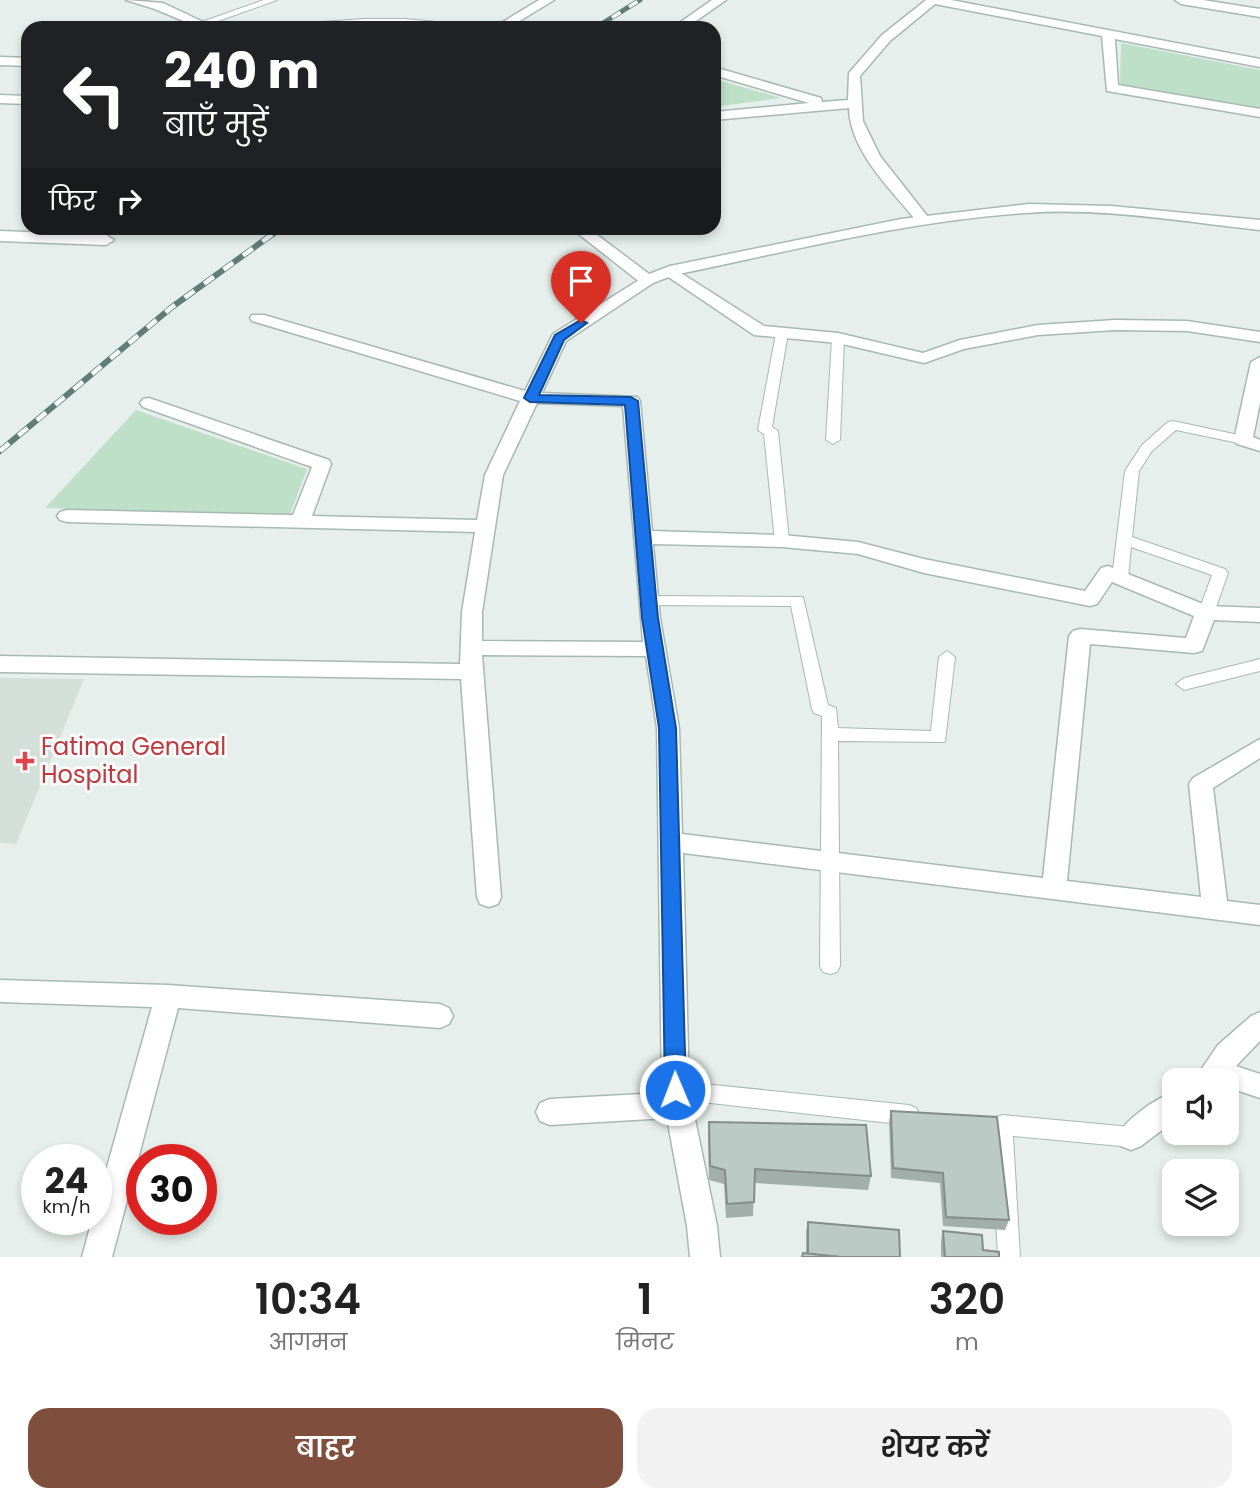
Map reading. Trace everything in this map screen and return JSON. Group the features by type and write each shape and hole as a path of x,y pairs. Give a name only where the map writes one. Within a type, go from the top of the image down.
{"street":[{"path":"132,0 159,6 194,21"},
{"path":"511,21 548,0"},
{"path":"688,21 720,0"},
{"path":"923,220 873,156 856,121 855,76 886,38 933,0 1260,63"},
{"path":"1181,0 1260,12"},
{"path":"1108,34 1112,88 1260,113"},
{"path":"0,61 21,62"},
{"path":"721,73 829,105"},
{"path":"0,99 21,100"},
{"path":"721,115 856,103"},
{"path":"489,897 471,672 472,612 494,475 559,338 647,280 670,271 923,220 1029,208 1111,210 1260,225"},
{"path":"588,235 647,280"},
{"path":"0,236 106,240"},
{"path":"670,271 760,331 838,338 924,358 960,345 1038,330 1115,325 1187,326 1260,337"},
{"path":"258,318 530,398 631,401 649,601 668,728 676,1098 702,1226 705,1257"},
{"path":"1251,443 1260,362"},
{"path":"149,404 322,464 300,522"},
{"path":"67,516 486,526"},
{"path":"643,537 782,541 858,548 924,566 1090,598 1108,573 1206,613 1260,615"},
{"path":"1054,889 1080,636 1194,646 1206,613"},
{"path":"472,648 655,649"},
{"path":"0,664 471,672"},
{"path":"1215,909 1201,784 1260,747"},
{"path":"670,842 1260,915"},
{"path":"0,991 168,996 440,1016"},
{"path":"97,1257 168,996"},
{"path":"1218,1068 1228,1054 1260,1024"},
{"path":"1239,1082 1260,1086"},
{"path":"550,1112 676,1098"},
{"path":"1131,1137 1162,1114"}],"lane":[{"path":"219,21 273,0"},
{"path":"782,333 765,430 771,431 782,541"},
{"path":"833,440 838,338"},
{"path":"1120,578 1132,471 1147,448 1173,425 1251,443"},
{"path":"1123,539 1220,573 1206,613"},
{"path":"649,601 798,601 820,709 830,712 830,966"},
{"path":"830,734 939,738 947,657"},
{"path":"1184,684 1260,665"},
{"path":"676,1098 934,1118"},
{"path":"1009,1257 995,1124 1131,1137"}],"shaded area":[{"name":"Fatima General Hospital","path":"0,678 84,679 16,844 0,843"}],"green space":[{"path":"1121,43 1260,70 1260,108 1120,86"},
{"path":"721,81 781,98 721,106"},
{"path":"136,410 307,469 289,517 45,508"}],"building":[{"path":"891,1111 997,1117 1009,1220 946,1217 943,1173 893,1168"},
{"path":"709,1122 866,1125 871,1176 755,1169 754,1202 727,1204 725,1170 710,1166"},
{"path":"808,1222 899,1230 900,1257 808,1254"},
{"path":"943,1231 982,1235 983,1250 999,1252 999,1257 945,1257"},
{"path":"803,1253 840,1257 802,1257"}],"railway":[{"path":"606,21 640,0"},
{"path":"0,451 172,307 271,235"}],"place":[{"name":"Fatima General Hospital","path":"25,761"}],"route":[{"path":"581,323 559,338 530,398 631,401 650,618 668,728 675,1090"}]}
